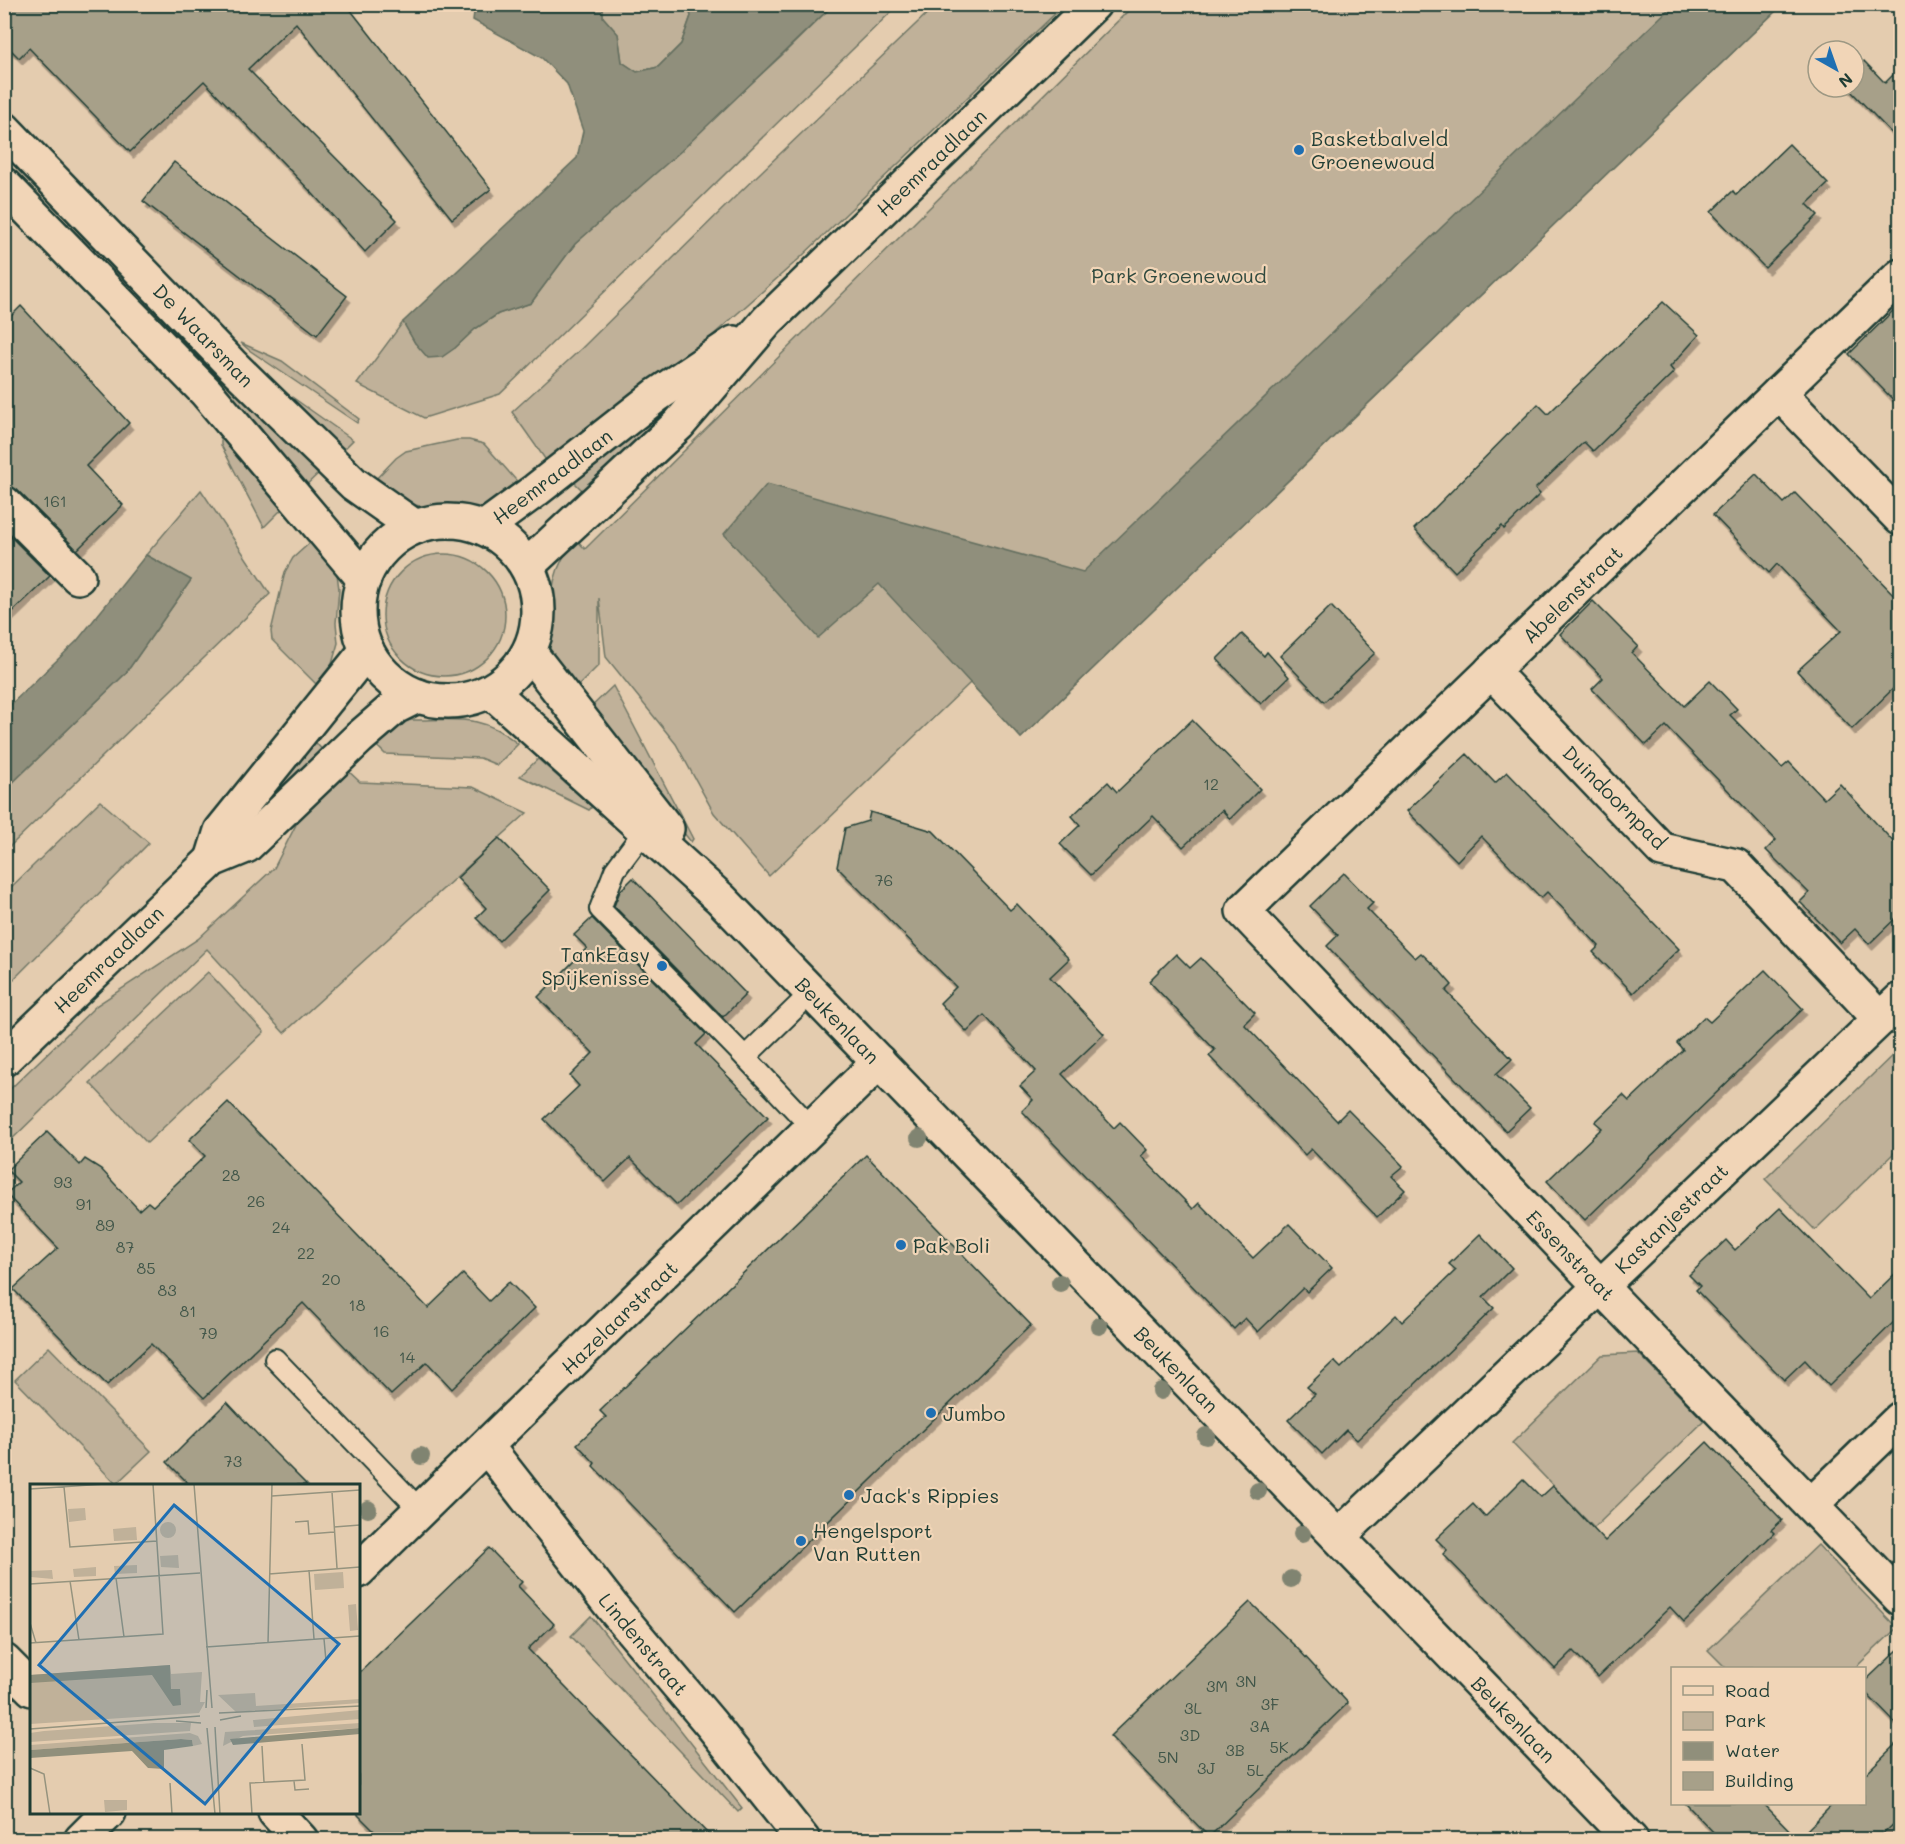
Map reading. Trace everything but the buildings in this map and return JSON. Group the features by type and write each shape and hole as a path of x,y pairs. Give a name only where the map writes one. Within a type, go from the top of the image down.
{"street":[{"name":"Heemraadlaan","path":"527,566 680,424 768,320 1094,4"},
{"name":"De Waarsman","path":"4,129 231,364 354,484 415,527"},
{"name":"De Waarsman","path":"4,184 206,392 364,579"},
{"name":"Abelenstraat","path":"1244,911 1900,276"},
{"name":"Heemraadlaan","path":"484,528 657,395 768,320"},
{"path":"1779,393 1900,518"},
{"path":"4,503 78,577"},
{"path":"450,520 484,528 501,537 515,550 527,566 535,587 539,609 536,631 529,652 513,674 491,691 467,699 442,701 417,696 397,685 379,669 367,650 359,627 358,602 364,579 376,557 393,539 415,527 450,520"},
{"name":"Heemraadlaan","path":"212,860 221,831 367,650"},
{"name":"Beukenlaan","path":"529,652 721,899"},
{"name":"Duindoornpad","path":"1491,671 1662,850 1736,866 1890,1010"},
{"name":"Beukenlaan","path":"491,691 721,899 1631,1839"},
{"name":"Heemraadlaan","path":"4,1059 212,860 246,846 358,738 395,707 417,696"},
{"name":"Essenstraat","path":"1244,911 1900,1598"},
{"name":"Kastanjestraat","path":"1339,1536 1890,1010"},
{"name":"Hazelaarstraat","path":"360,1569 879,1062"},
{"path":"1812,1504 1900,1419"},
{"name":"Lindenstraat","path":"487,1447 613,1608 711,1724 803,1839"},
{"path":"4,1661 30,1687"},
{"path":"81,1839 107,1814"},
{"path":"277,1814 301,1839"}],"lane":[{"path":"645,830 615,870 600,909 812,1128"},
{"path":"745,1057 811,993"},
{"path":"275,1359 421,1511"}],"green space":[{"path":"603,4 688,5 691,16 681,44 658,67 637,72 622,62 618,34 603,17"},
{"path":"833,5 898,5 500,394 424,418 357,384 403,322 415,343 455,348 475,329 498,314 531,303 575,244 781,56"},
{"path":"936,5 1064,5 800,258 677,367 550,466 512,412 582,348 737,195"},
{"name":"Park Groenewoud","path":"1134,5 1782,5 1021,738 970,683 769,876 714,813 676,744 606,657 599,598 599,665 573,691 555,664 550,648 551,602 557,570 576,539 585,549"},
{"path":"73,220 321,471 301,490 64,227"},
{"path":"241,343 282,361 359,419 357,423 249,350"},
{"path":"265,378 353,440 340,453"},
{"path":"674,398 675,403 585,493 569,477"},
{"path":"228,434 286,505 264,527 221,445 221,440"},
{"path":"457,440 484,444 523,488 497,505 478,509 403,503 371,484 406,451"},
{"path":"201,490 270,594 5,851 5,790 126,673 191,580 146,555"},
{"path":"314,539 332,560 339,589 336,623 338,643 332,664 316,684 272,640 271,631 285,572 293,558"},
{"path":"444,554 467,558 487,572 501,592 505,615 501,638 487,658 467,672 444,676 421,672 401,658 387,638 383,615 387,592 401,572 421,558"},
{"path":"613,686 693,839 691,842 587,711"},
{"path":"411,720 468,720 492,727 518,744 497,765 480,758 385,754 372,741 396,724"},
{"path":"311,737 324,752 232,841"},
{"path":"538,759 591,808 589,810 520,776"},
{"path":"344,767 360,782 473,787 527,813 284,1033 207,949 5,1146 5,1094 97,1005 198,939 274,868 308,801"},
{"path":"100,801 149,843 5,988 5,893"},
{"path":"208,972 264,1032 147,1143 90,1083"},
{"path":"1900,1048 1900,1147 1815,1230 1765,1179"},
{"path":"49,1347 151,1451 116,1484 15,1380"},
{"path":"1638,1353 1704,1421 1594,1528 1512,1443 1602,1355"},
{"path":"1818,1545 1897,1628 1856,1667 1725,1667 1708,1650"},
{"path":"591,1616 742,1808 738,1812 571,1636"}],"water":[{"path":"475,5 603,5 603,17 618,34 622,62 637,72 658,67 681,44 691,16 688,5 833,5 681,151 575,244 531,303 498,314 475,329 442,357 428,358 415,343 403,322 577,158 583,131 567,84 542,58 473,20"},
{"path":"1673,5 1782,5 1021,738 879,584 818,638 724,534 767,484 1083,572"},
{"path":"146,555 191,580 126,673 5,790 5,710 77,641"}],"place":[{"name":"Basketbalveld Groenewoud","path":"1299,150"},
{"name":"TankEasy Spijkenisse","path":"662,966"},
{"name":"Pak Boli","path":"901,1245"},
{"name":"Jumbo","path":"931,1413"},
{"name":"Jack's Rippies","path":"849,1495"},
{"name":"Hengelsport Van Rutten","path":"801,1541"}]}
